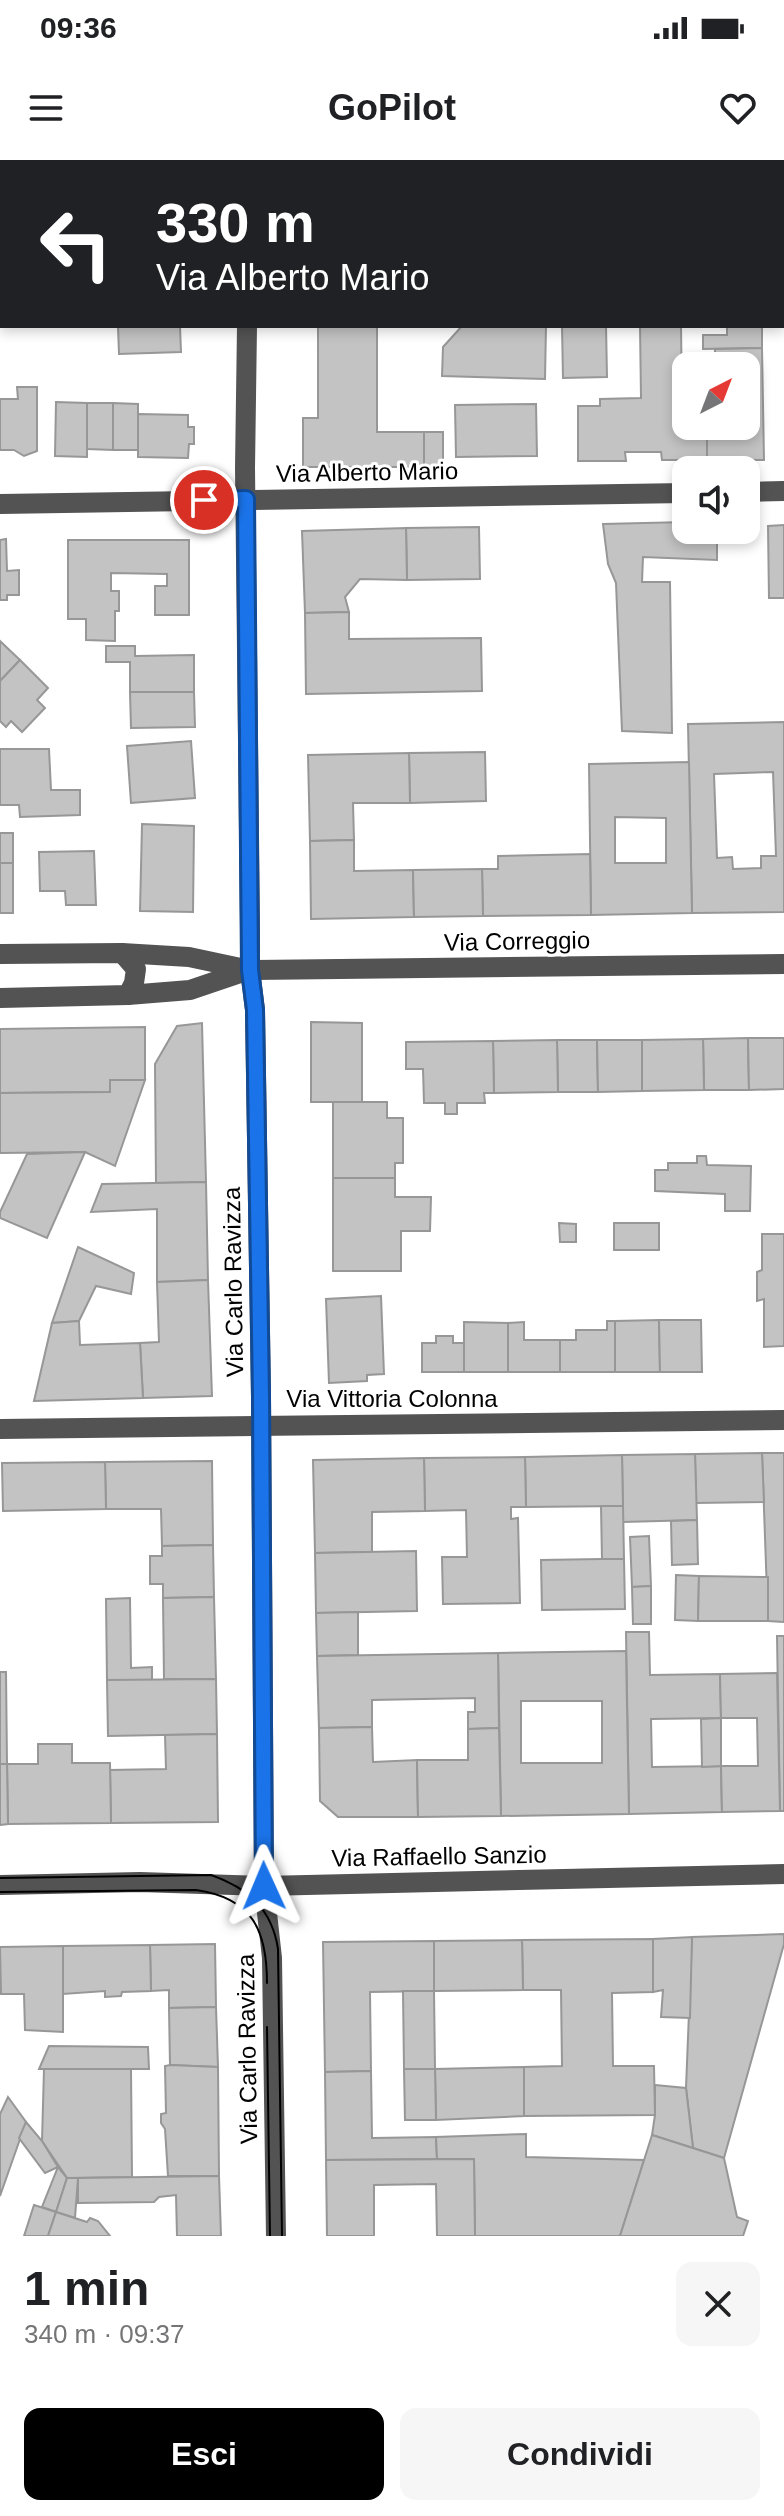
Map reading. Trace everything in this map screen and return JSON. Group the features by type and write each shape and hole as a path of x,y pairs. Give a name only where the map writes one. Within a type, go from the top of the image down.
{"street":[{"name":"Via Carlo Ravizza","path":"247,328 250,970 255,1010 264,1886 272,1958 276,2236"},
{"path":"760,492 784,491"},
{"name":"Via Alberto Mario","path":"0,504 672,493"},
{"path":"122,953 136,969 128,995"},
{"name":"Via Correggio","path":"0,954 122,953 189,957 250,970 784,964"},
{"name":"Via Correggio","path":"0,998 190,990 250,970"},
{"name":"Via Vittoria Colonna","path":"0,1429 784,1420"},
{"name":"Via Raffaello Sanzio","path":"0,1885 140,1882 264,1886 784,1874"}],"building":[{"path":"118,328 180,328 181,352 119,354"},
{"path":"318,328 377,328 377,432 424,432 424,467 303,467 303,418 318,418"},
{"path":"460,328 546,328 545,379 442,376 443,347"},
{"path":"562,328 606,328 607,377 563,378"},
{"path":"640,328 681,328 681,352 672,352 672,440 707,440 707,456 672,456 672,460 662,460 661,452 625,452 626,461 578,461 578,406 600,406 600,399 641,398"},
{"path":"727,328 762,328 762,348 703,349 703,335 727,335"},
{"path":"762,348 764,460 760,460 760,456 707,456 707,440 760,440 760,352 715,352 715,349"},
{"path":"17,387 37,387 37,451 24,456 14,450 0,450 0,399 18,399"},
{"path":"56,402 87,403 87,457 55,456"},
{"path":"87,403 113,403 113,450 87,449"},
{"path":"113,403 138,404 138,450 113,450"},
{"path":"536,404 537,456 456,457 455,405"},
{"path":"138,414 188,415 188,427 194,427 194,444 189,444 188,458 138,457"},
{"path":"424,432 443,432 443,467 424,467"},
{"path":"672,522 672,544 717,544 717,560 643,557 642,582 670,582 672,733 622,731 616,583 608,564 603,524"},
{"path":"784,525 784,598 769,598 768,526"},
{"path":"479,527 480,579 407,580 406,528"},
{"path":"406,528 407,580 360,579 345,597 349,612 305,613 302,531"},
{"path":"6,539 7,571 19,570 19,595 7,595 7,600 0,600 0,540"},
{"path":"68,540 189,540 189,615 155,615 155,586 167,586 167,574 111,573 111,591 119,591 115,641 86,640 86,619 68,619"},
{"path":"349,612 349,639 481,638 482,691 306,694 305,613"},
{"path":"0,641 20,660 0,681"},
{"path":"106,646 135,646 135,656 194,655 194,692 130,692 130,662 106,662"},
{"path":"20,660 48,688 37,700 45,708 22,732 11,721 6,727 0,721 0,681"},
{"path":"130,692 194,692 195,727 131,728"},
{"path":"784,722 784,912 692,913 688,724","holes":["773,772 776,856 761,856 761,868 733,869 732,857 717,858 714,774"]},
{"path":"191,741 195,798 131,803 127,746"},
{"path":"0,749 49,749 51,790 80,790 80,815 20,817 19,805 0,805"},
{"path":"485,752 486,801 410,803 409,753"},
{"path":"409,753 410,803 353,803 354,840 310,841 308,755"},
{"path":"689,762 692,913 591,915 589,764","holes":["615,817 666,818 666,863 615,863"]},
{"path":"142,824 194,826 193,912 140,911"},
{"path":"0,833 13,833 13,863 0,863"},
{"path":"354,840 354,871 413,870 414,917 311,919 310,841"},
{"path":"94,851 96,905 66,905 65,891 40,891 39,852"},
{"path":"590,854 591,915 483,916 482,869 498,869 498,856"},
{"path":"0,863 13,863 13,913 0,913"},
{"path":"482,869 483,916 414,917 413,870"},
{"path":"311,1022 362,1023 362,1102 311,1102"},
{"path":"202,1023 206,1182 156,1183 155,1064 177,1026"},
{"path":"145,1027 145,1080 110,1080 110,1092 0,1093 0,1029"},
{"path":"748,1038 749,1090 704,1090 703,1039"},
{"path":"748,1038 784,1038 784,1089 749,1090"},
{"path":"703,1039 704,1090 642,1091 642,1040"},
{"path":"557,1040 597,1040 598,1092 558,1092"},
{"path":"557,1040 558,1092 494,1093 493,1041"},
{"path":"597,1040 642,1040 642,1091 598,1092"},
{"path":"493,1041 494,1093 484,1093 485,1103 457,1103 457,1114 445,1114 445,1103 424,1103 423,1069 406,1069 406,1042"},
{"path":"110,1080 145,1080 115,1166 85,1152 0,1153 0,1093 110,1092"},
{"path":"333,1102 387,1102 387,1118 403,1118 403,1163 395,1163 395,1178 333,1178"},
{"path":"85,1152 47,1238 0,1218 27,1154"},
{"path":"697,1156 706,1156 707,1165 751,1166 750,1211 725,1211 725,1194 655,1191 655,1170 668,1170 668,1163 697,1163"},
{"path":"333,1178 395,1178 395,1197 431,1197 430,1231 401,1231 401,1271 333,1271"},
{"path":"206,1182 208,1280 157,1282 157,1209 91,1212 102,1184"},
{"path":"559,1223 576,1224 576,1242 560,1242"},
{"path":"614,1223 659,1223 659,1250 614,1250"},
{"path":"762,1234 784,1234 784,1346 764,1347 764,1299 757,1301 757,1272 762,1270"},
{"path":"78,1247 134,1273 131,1294 96,1286 79,1321 52,1323"},
{"path":"208,1280 212,1396 143,1398 140,1343 159,1342 157,1282"},
{"path":"381,1296 384,1374 367,1375 367,1381 329,1383 326,1299"},
{"path":"659,1320 660,1372 615,1372 615,1321"},
{"path":"659,1320 701,1320 702,1372 660,1372"},
{"path":"79,1321 80,1345 140,1343 143,1398 34,1401 52,1323"},
{"path":"607,1321 615,1321 615,1372 560,1372 560,1340 576,1340 576,1330 607,1330"},
{"path":"464,1322 508,1323 508,1372 464,1372"},
{"path":"524,1322 524,1340 560,1340 560,1372 508,1372 508,1323"},
{"path":"436,1336 453,1336 453,1343 464,1343 464,1372 422,1372 422,1343 436,1343"},
{"path":"762,1453 784,1453 784,1622 768,1621"},
{"path":"762,1453 764,1502 696,1503 695,1454"},
{"path":"695,1454 697,1520 623,1522 622,1455"},
{"path":"622,1455 623,1506 526,1507 525,1457"},
{"path":"525,1457 526,1507 511,1507 511,1519 518,1518 520,1603 443,1604 442,1557 467,1557 466,1510 425,1511 424,1458"},
{"path":"424,1458 425,1511 372,1512 372,1552 315,1553 313,1460"},
{"path":"212,1461 213,1545 162,1546 161,1509 106,1509 105,1462"},
{"path":"105,1462 106,1509 3,1511 2,1463"},
{"path":"601,1506 623,1506 624,1559 602,1559"},
{"path":"697,1520 698,1564 672,1565 671,1521"},
{"path":"649,1536 651,1586 632,1587 630,1537"},
{"path":"213,1545 214,1597 163,1598 163,1584 150,1584 150,1556 162,1556 162,1546"},
{"path":"416,1551 417,1611 316,1613 315,1553"},
{"path":"624,1559 625,1609 542,1610 541,1560"},
{"path":"676,1575 699,1576 698,1621 675,1620"},
{"path":"699,1576 768,1577 768,1621 698,1621"},
{"path":"651,1586 651,1624 633,1624 632,1587"},
{"path":"214,1597 216,1679 164,1679 163,1598"},
{"path":"130,1598 131,1668 152,1667 152,1680 107,1680 106,1599"},
{"path":"358,1612 358,1655 317,1656 316,1613"},
{"path":"626,1632 649,1632 650,1675 720,1674 721,1718 651,1719 652,1767 721,1766 722,1812 629,1814"},
{"path":"777,1636 784,1636 784,1811 780,1811"},
{"path":"626,1651 629,1814 501,1816 498,1653","holes":["521,1701 602,1701 602,1763 521,1763"]},
{"path":"498,1653 499,1728 468,1729 468,1712 475,1712 475,1698 372,1700 372,1727 319,1728 317,1656"},
{"path":"0,1672 6,1672 7,1764 0,1764"},
{"path":"777,1673 780,1811 722,1812 721,1766 758,1766 757,1718 721,1718 720,1674"},
{"path":"216,1679 217,1734 108,1736 107,1680"},
{"path":"721,1718 721,1766 702,1767 701,1719"},
{"path":"372,1727 373,1762 417,1760 418,1817 338,1817 320,1801 319,1728"},
{"path":"499,1728 501,1816 418,1817 417,1760 468,1760 468,1729"},
{"path":"217,1734 218,1822 111,1823 110,1770 166,1769 165,1735"},
{"path":"38,1744 72,1744 72,1763 110,1763 111,1823 8,1824 7,1764 38,1764"},
{"path":"0,1764 7,1764 8,1824 0,1825"},
{"path":"784,1934 784,1944 724,2158 693,2148 686,2088 692,1937"},
{"path":"692,1937 690,2018 661,2017 663,1990 653,1992 653,1939"},
{"path":"653,1939 653,1992 612,1993 613,2066 654,2066 655,2115 524,2116 524,2067 562,2066 561,1990 523,1990 522,1940"},
{"path":"522,1940 523,1990 434,1991 434,1941"},
{"path":"434,1941 434,1991 370,1992 371,2071 325,2072 323,1942"},
{"path":"215,1944 216,2007 169,2008 169,1990 151,1991 150,1945"},
{"path":"150,1945 151,1991 122,1992 121,1996 105,1997 105,1991 63,1994 63,1946"},
{"path":"63,1946 63,2032 25,2030 24,1994 1,1994 0,1947"},
{"path":"403,1991 434,1991 435,2069 404,2069"},
{"path":"216,2007 218,2067 170,2065 169,2008"},
{"path":"49,2046 148,2047 149,2069 39,2069"},
{"path":"165,2066 218,2067 219,2176 168,2176 161,2114 166,2113"},
{"path":"524,2067 524,2116 436,2120 435,2069"},
{"path":"44,2069 131,2069 132,2177 67,2178 42,2141"},
{"path":"404,2069 435,2069 436,2120 405,2120"},
{"path":"371,2071 372,2138 436,2137 437,2159 326,2160 325,2072"},
{"path":"655,2085 686,2088 693,2148 652,2135"},
{"path":"8,2097 26,2122 0,2196 0,2114"},
{"path":"26,2122 58,2167 45,2173 19,2138"},
{"path":"526,2134 526,2157 644,2160 620,2236 475,2236 474,2159 437,2159 436,2137"},
{"path":"652,2135 724,2158 737,2217 748,2221 743,2236 620,2236"},
{"path":"474,2159 475,2236 437,2236 436,2184 374,2185 374,2236 327,2236 326,2160"},
{"path":"58,2167 67,2178 56,2212 42,2207"},
{"path":"219,2176 221,2236 177,2236 176,2195 159,2197 154,2202 78,2203 78,2178"},
{"path":"67,2178 78,2178 75,2218 56,2212"},
{"path":"34,2205 56,2212 48,2236 24,2236"},
{"path":"56,2212 87,2222 90,2218 98,2221 110,2236 48,2236"}],"tram line":[{"path":"0,1878 211,1875 236,1886 264,1911 278,1949 282,2236"},
{"path":"0,1892 196,1890 215,1894 244,1909 253,1920 264,1948 267,1983"},
{"path":"267,2027 270,2236"}],"route":[{"path":"204,500 246,499 250,970 255,1010 261,1396 264,1886"}]}
